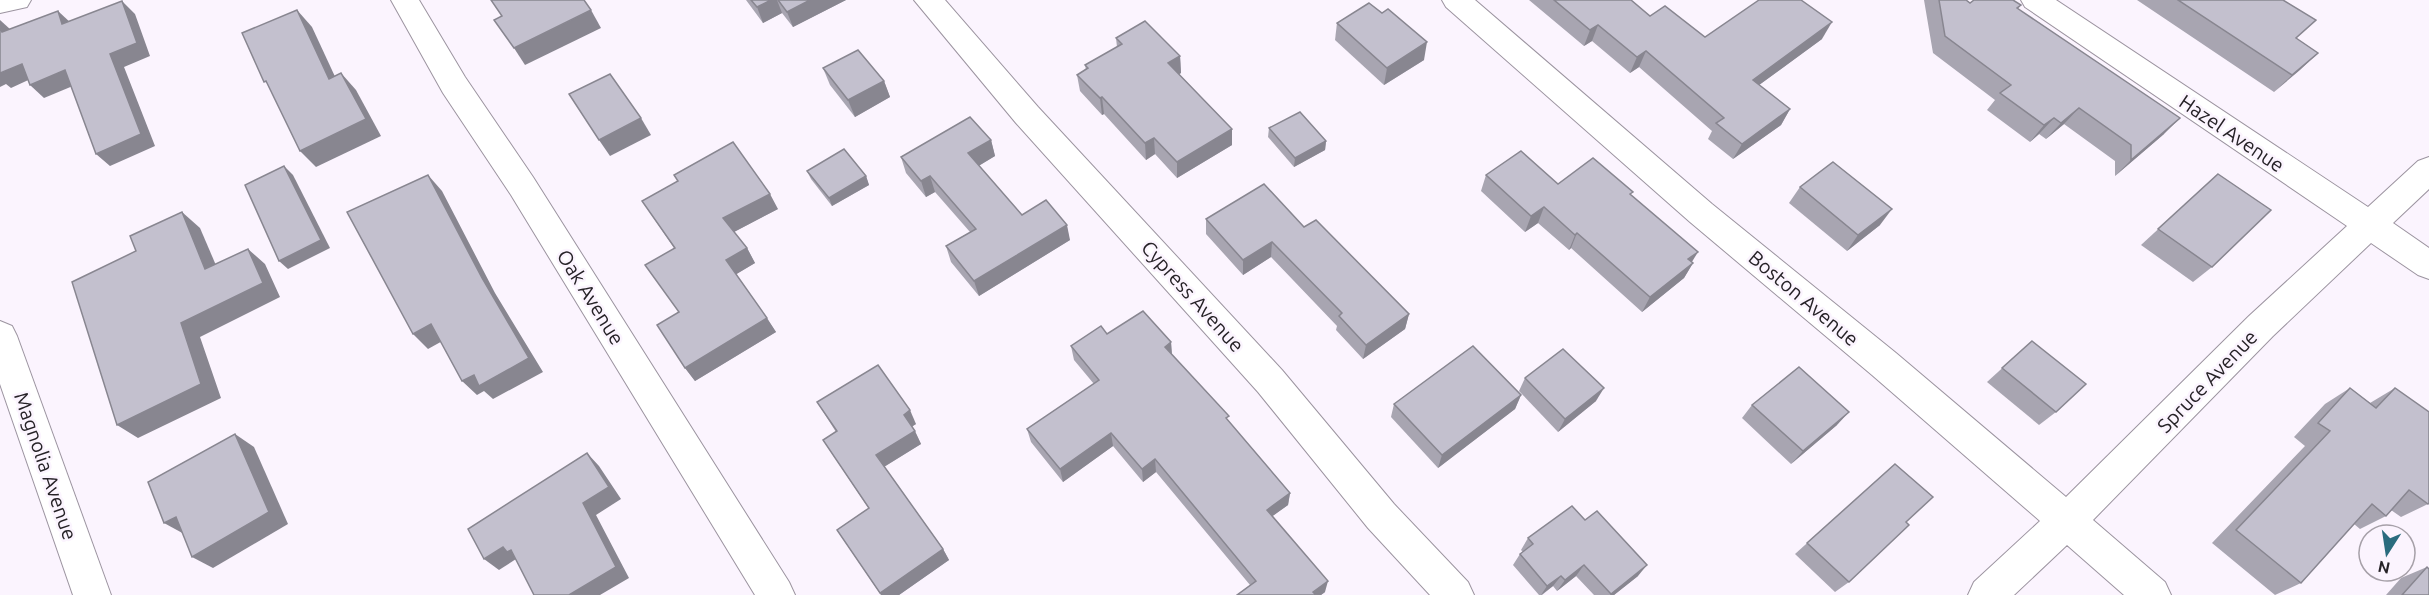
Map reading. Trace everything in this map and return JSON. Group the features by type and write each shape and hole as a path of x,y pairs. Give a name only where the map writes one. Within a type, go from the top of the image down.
{"street":[{"path":"0,2 17,0"},
{"name":"Oak Avenue","path":"405,0 454,85 522,186 776,595"},
{"name":"Cypress Avenue","path":"928,0 1027,115 1270,381 1381,516 1455,595"},
{"name":"Boston Avenue","path":"1456,0 1692,205 1884,364 2152,595"},
{"name":"Hazel Avenue","path":"2034,0 2429,265"},
{"name":"Spruce Avenue","path":"1987,595 2110,480 2261,326 2429,170"},
{"name":"Magnolia Avenue","path":"0,336 92,595"}],"building":[{"path":"491,0 584,0 591,10 514,48 494,20 502,16"},
{"path":"751,0 771,0 757,7"},
{"path":"778,0 810,0 787,12"},
{"path":"1554,0 1631,0 1650,16 1665,6 1705,37 1759,0 1801,0 1832,22 1753,80 1790,109 1742,144 1716,123 1724,118 1646,51 1637,57 1598,25 1590,30"},
{"path":"1939,0 1966,0 1970,3 1974,0 2013,0 2021,5 2017,8 2180,118 2131,160 2131,145 2079,108 2061,123 2054,118 2044,125 2000,93 2011,85 1945,36"},
{"path":"2178,0 2283,0 2316,20 2296,38 2318,53 2292,75"},
{"path":"122,1 137,43 110,54 141,134 96,154 65,70 30,85 22,64 0,73 0,27 2,32 58,11 62,24"},
{"path":"1369,3 1382,13 1388,9 1427,42 1387,68 1337,23"},
{"path":"297,10 329,79 341,73 366,119 300,151 266,81 264,82 242,33"},
{"path":"1145,21 1180,56 1168,63 1232,129 1177,162 1154,138 1145,143 1102,97 1100,98 1077,75 1088,68 1085,65 1122,44 1116,38"},
{"path":"858,50 884,81 848,100 823,68"},
{"path":"610,74 641,118 599,140 569,94"},
{"path":"1300,112 1326,141 1295,158 1269,128"},
{"path":"970,117 991,140 968,153 1022,215 1046,200 1067,225 974,281 946,246 976,229 930,176 921,181 901,157"},
{"path":"733,142 770,194 723,218 747,248 726,260 767,318 685,368 657,325 679,312 645,265 675,248 642,201 678,181 674,175"},
{"path":"844,149 866,176 829,198 807,171"},
{"path":"1521,151 1558,184 1593,158 1633,192 1630,194 1698,252 1688,259 1693,263 1650,297 1544,207 1531,216 1486,175"},
{"path":"1833,162 1892,209 1858,235 1800,187"},
{"path":"284,166 321,240 279,261 245,185"},
{"path":"2218,174 2271,210 2212,267 2158,229"},
{"path":"428,175 482,278 529,358 479,386 474,375 462,381 431,324 413,334 347,212"},
{"path":"1264,184 1304,227 1316,220 1409,314 1366,345 1339,316 1342,313 1272,242 1243,260 1206,219"},
{"path":"182,212 205,269 248,249 263,283 181,323 201,384 117,425 72,282 136,251 130,236"},
{"path":"1143,311 1171,342 1165,347 1229,416 1226,418 1290,493 1267,510 1328,581 1313,592 1316,595 1237,595 1256,581 1155,459 1142,469 1111,433 1060,469 1027,429 1099,380 1071,346 1101,326 1107,334"},
{"path":"2032,341 2086,384 2056,412 2002,368"},
{"path":"1473,346 1521,395 1442,455 1394,404"},
{"path":"1563,349 1604,388 1565,419 1525,378"},
{"path":"878,365 910,410 904,415 915,431 876,455 943,549 880,593 837,530 869,508 823,440 837,431 817,402"},
{"path":"1799,367 1849,412 1803,451 1752,405"},
{"path":"2350,388 2376,408 2395,388 2429,412 2429,503 2409,490 2386,516 2372,504 2301,583 2236,530 2330,431 2318,423"},
{"path":"235,434 269,512 192,557 176,517 164,523 148,482"},
{"path":"587,453 609,487 583,503 616,567 569,595 534,595 511,550 507,552 503,547 484,559 468,529"},
{"path":"1895,464 1933,497 1906,522 1909,525 1849,582 1807,543"},
{"path":"1572,506 1585,520 1597,511 1647,565 1611,594 1584,565 1565,580 1561,576 1547,586 1520,554 1533,544 1528,538"},
{"path":"2427,567 2429,569 2429,595 2402,595 2413,583 2417,583 2417,578"}]}
